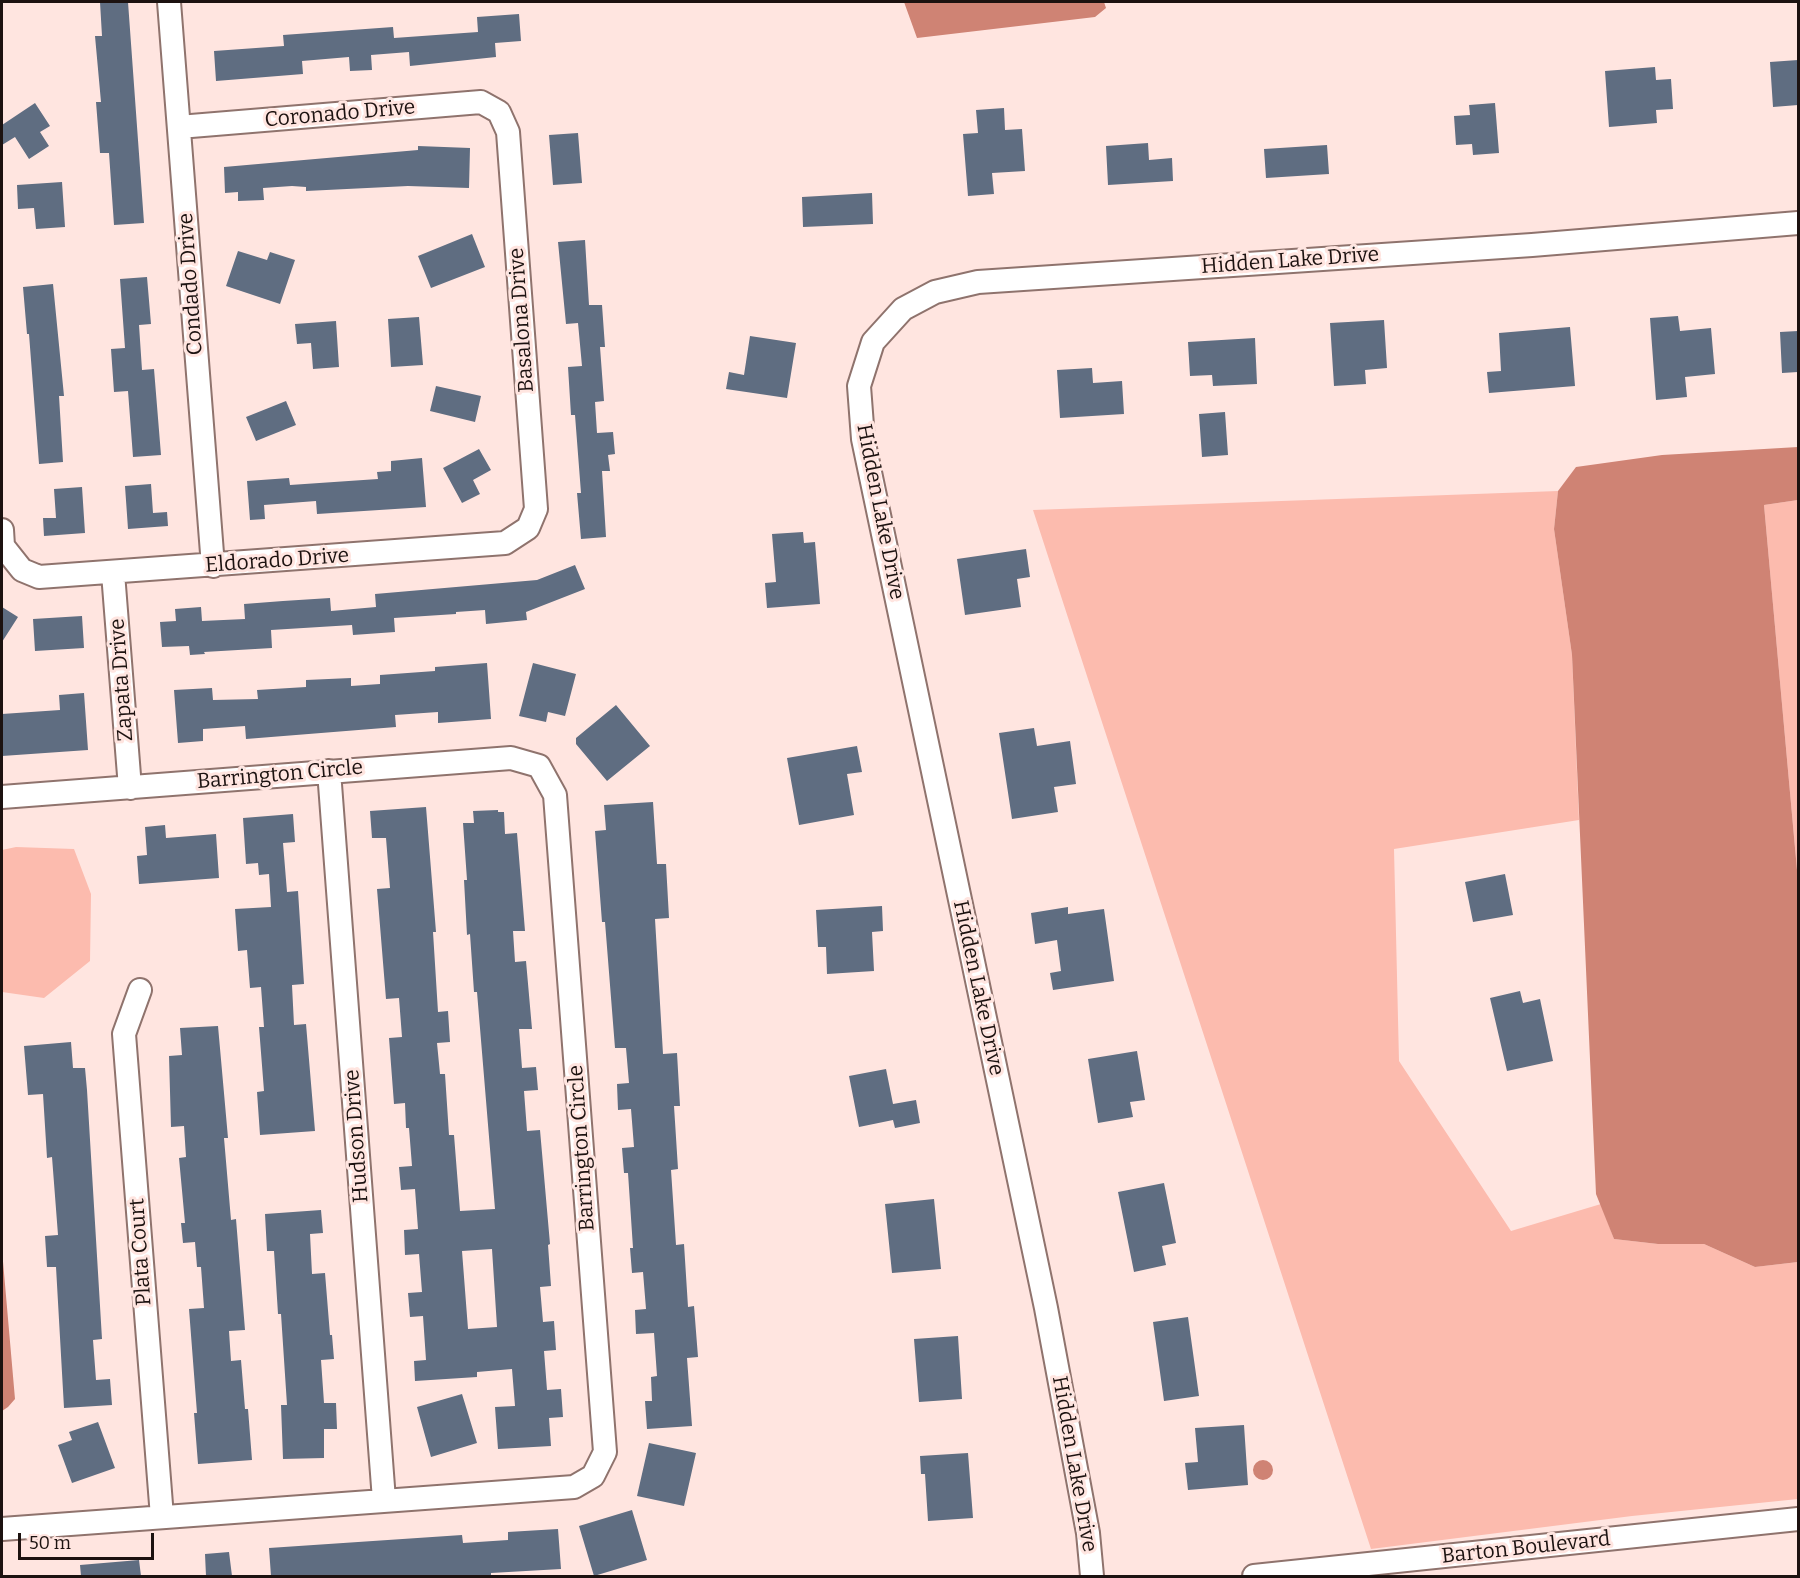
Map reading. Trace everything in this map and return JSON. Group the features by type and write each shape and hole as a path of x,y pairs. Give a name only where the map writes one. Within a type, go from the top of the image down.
{"street":[{"name":"Condado Drive","path":"169,2 213,566"},
{"name":"Coronado Drive","path":"179,127 481,102 499,112"},
{"name":"Basalona Drive","path":"499,112 508,132 536,509 528,528"},
{"name":"Hidden Lake Drive","path":"1092,1576 1088,1533 1046,1308 863,439 859,386 873,342 903,309 935,292 978,282 1532,245 1798,224"},
{"name":"Eldorado Drive","path":"2,530 3,546 22,570 39,578 505,543 528,528"},
{"name":"Zapata Drive","path":"113,573 130,788"},
{"name":"Barrington Circle","path":"2,797 511,758 539,766 555,795 605,1452 593,1476 574,1487 2,1529"},
{"name":"Hudson Drive","path":"329,771 384,1500"},
{"name":"Plata Court","path":"140,990 124,1034 162,1517"},
{"name":"Barton Boulevard","path":"1254,1576 1338,1572 1798,1519"}],"shaded area":[{"path":"904,2 1104,2 1106,8 1095,17 917,38"},
{"path":"1798,447 1798,500 1764,505 1798,881 1798,1262 1755,1267 1704,1244 1658,1244 1614,1239 1596,1194 1572,655 1554,529 1558,491 1576,467 1662,455"},
{"path":"1558,491 1554,529 1572,655 1579,820 1394,849 1399,1061 1511,1231 1601,1204 1614,1239 1658,1244 1704,1244 1755,1267 1798,1262 1798,1499 1632,1516 1371,1549 1033,510"},
{"path":"1798,500 1798,881 1764,505"},
{"path":"16,847 74,849 91,894 90,961 44,998 2,992 2,850"},
{"path":"2,1250 15,1399 2,1411"},
{"path":"1263,1460 1270,1463 1273,1470 1270,1477 1263,1480 1256,1477 1253,1470 1256,1463"}],"building":[{"path":"100,2 128,2 144,223 114,225 109,153 100,153 96,102 101,102 95,36 102,36"},
{"path":"519,14 521,41 495,43 496,57 410,66 409,52 371,55 372,70 350,71 349,57 302,61 303,74 216,81 214,51 284,46 283,35 393,27 394,38 478,32 477,17"},
{"path":"1798,60 1798,105 1773,107 1770,62"},
{"path":"1655,67 1656,80 1671,79 1673,109 1656,110 1657,123 1609,127 1605,71"},
{"path":"35,103 50,126 40,132 49,146 29,159 15,137 2,145 2,125"},
{"path":"1495,103 1499,153 1473,155 1472,144 1456,145 1454,116 1470,115 1469,105"},
{"path":"1004,108 1005,130 1022,129 1025,171 992,173 994,194 968,196 963,134 978,133 976,110"},
{"path":"578,133 582,183 553,185 549,135"},
{"path":"1148,143 1149,160 1172,158 1173,181 1108,185 1106,146"},
{"path":"1327,145 1329,174 1266,178 1264,149"},
{"path":"418,146 470,148 469,188 408,186 306,191 306,187 292,186 263,188 264,200 238,201 238,192 225,193 224,167 418,150"},
{"path":"62,182 65,227 36,229 34,208 18,209 17,185"},
{"path":"872,193 873,224 803,227 802,197"},
{"path":"472,234 485,267 431,288 418,256"},
{"path":"585,240 589,305 602,305 605,347 600,347 604,401 595,402 597,433 613,432 615,454 608,455 610,471 602,471 606,537 581,539 577,493 581,493 575,415 571,415 568,367 582,366 578,323 566,324 558,242"},
{"path":"238,251 267,260 270,252 295,260 280,304 226,286"},
{"path":"147,277 151,324 139,325 142,370 154,369 161,455 133,457 128,391 114,392 111,349 125,348 120,279"},
{"path":"53,284 64,396 59,396 63,462 39,464 23,287"},
{"path":"1678,316 1680,331 1711,328 1715,374 1685,377 1687,397 1656,400 1650,318"},
{"path":"419,317 423,365 391,367 388,319"},
{"path":"1384,320 1387,368 1365,370 1366,384 1334,386 1330,323"},
{"path":"336,321 339,367 313,369 311,343 297,344 295,324"},
{"path":"1570,327 1575,386 1489,393 1487,372 1501,371 1499,333"},
{"path":"1798,331 1798,372 1782,373 1780,332"},
{"path":"750,336 796,343 787,398 726,389 729,372 744,375"},
{"path":"1255,338 1257,384 1213,386 1212,375 1190,376 1188,342"},
{"path":"1092,368 1093,383 1122,381 1124,414 1060,418 1057,370"},
{"path":"436,386 481,396 475,422 430,411"},
{"path":"286,401 296,425 256,441 246,417"},
{"path":"1225,412 1228,455 1202,457 1199,414"},
{"path":"479,449 491,470 473,480 480,494 462,503 443,468"},
{"path":"422,458 426,507 317,514 316,501 264,505 265,519 250,520 247,481 289,478 290,485 378,479 377,472 391,471 391,461"},
{"path":"151,484 153,513 167,512 168,526 128,529 125,486"},
{"path":"82,487 85,533 44,536 43,518 56,518 54,489"},
{"path":"803,532 804,543 815,542 820,604 767,608 765,583 776,582 772,534"},
{"path":"1026,549 1030,577 1017,579 1021,607 965,615 957,559"},
{"path":"575,565 585,589 526,612 527,620 486,624 485,610 456,612 456,614 394,618 395,632 353,635 352,625 271,630 272,648 190,655 189,646 162,647 160,622 176,621 175,609 201,607 202,621 245,619 244,604 330,598 331,611 376,607 375,594 537,580"},
{"path":"2,607 18,617 2,642"},
{"path":"82,616 84,648 35,651 33,619"},
{"path":"487,663 491,719 438,723 438,712 395,715 396,727 246,739 245,726 203,729 203,741 178,743 174,690 212,688 213,700 258,699 257,690 306,687 306,680 351,678 351,686 380,684 380,675 435,671 435,667"},
{"path":"533,663 576,674 565,716 548,712 546,722 519,716"},
{"path":"84,693 88,750 2,756 2,714 60,710 59,695"},
{"path":"616,705 650,746 607,781 576,744 576,738"},
{"path":"1034,728 1037,746 1070,741 1076,784 1054,787 1058,812 1012,819 999,733"},
{"path":"857,746 862,772 847,774 854,815 799,825 787,758"},
{"path":"653,802 657,864 666,864 669,918 655,919 663,1054 677,1053 680,1106 674,1106 678,1169 671,1170 676,1245 684,1244 688,1307 694,1306 698,1357 687,1358 692,1426 647,1429 645,1401 652,1401 651,1377 657,1376 654,1333 636,1334 635,1310 646,1309 643,1272 632,1273 630,1248 633,1248 628,1173 624,1173 622,1148 634,1147 631,1109 618,1110 617,1084 629,1083 626,1048 615,1048 595,831 606,830 604,805"},
{"path":"426,807 436,932 433,932 438,1012 448,1011 450,1042 437,1043 440,1074 445,1074 449,1135 454,1135 460,1211 495,1209 477,992 474,992 470,934 467,935 464,880 467,880 463,823 474,823 473,811 498,810 498,812 504,812 505,834 517,833 525,931 513,931 515,962 526,961 532,1029 519,1029 522,1068 536,1067 538,1090 524,1091 527,1131 540,1130 550,1244 548,1245 551,1286 540,1287 543,1322 554,1321 556,1350 544,1351 547,1390 561,1389 563,1417 549,1418 551,1446 498,1449 495,1407 515,1406 512,1369 477,1372 477,1377 415,1381 414,1361 426,1360 423,1316 410,1317 408,1293 422,1292 419,1254 405,1255 404,1230 418,1229 415,1189 401,1190 399,1167 412,1166 405,1103 394,1104 389,1038 402,1037 399,998 386,999 377,889 390,888 386,838 372,838 370,811","holes":["492,1249 497,1327 468,1329 462,1251"]},
{"path":"293,814 295,842 283,843 287,892 298,891 304,984 292,985 294,1025 306,1024 315,1131 260,1135 257,1092 264,1091 259,1027 264,1027 261,987 250,988 247,950 238,951 235,909 271,907 269,874 259,875 258,863 246,864 243,818"},
{"path":"165,825 166,838 216,834 219,878 139,884 137,856 147,855 145,827"},
{"path":"1505,874 1513,915 1473,922 1465,882"},
{"path":"882,906 883,931 872,932 874,971 827,974 826,947 818,947 816,910"},
{"path":"1068,907 1068,914 1104,909 1114,981 1053,990 1050,973 1061,971 1057,940 1035,944 1031,913"},
{"path":"1520,991 1523,1003 1540,999 1553,1061 1507,1071 1490,998"},
{"path":"218,1026 228,1138 224,1138 231,1220 236,1219 245,1330 229,1331 231,1361 241,1360 252,1460 198,1464 194,1413 197,1413 189,1309 204,1308 201,1267 197,1267 195,1242 183,1243 181,1223 185,1223 179,1158 186,1157 184,1126 171,1127 169,1056 182,1055 180,1028"},
{"path":"71,1042 73,1068 85,1068 87,1090 102,1339 93,1340 96,1380 110,1379 112,1405 64,1408 56,1267 47,1267 45,1236 58,1235 52,1157 47,1158 43,1094 28,1095 24,1046"},
{"path":"1137,1051 1145,1100 1130,1102 1133,1117 1098,1123 1088,1059"},
{"path":"886,1069 893,1104 916,1100 920,1123 895,1128 893,1120 859,1127 849,1076"},
{"path":"1164,1183 1176,1243 1162,1246 1166,1265 1134,1272 1118,1192"},
{"path":"934,1199 941,1269 892,1273 885,1204"},
{"path":"321,1210 323,1233 310,1234 312,1274 325,1273 334,1359 321,1360 324,1403 336,1403 337,1429 324,1429 324,1458 283,1459 281,1405 287,1405 281,1314 278,1314 274,1251 267,1251 265,1214"},
{"path":"1188,1317 1199,1396 1164,1401 1153,1322"},
{"path":"958,1336 962,1399 919,1402 914,1339"},
{"path":"462,1394 477,1443 431,1457 417,1407"},
{"path":"98,1422 115,1468 72,1483 58,1445 72,1440 69,1432"},
{"path":"1244,1425 1248,1485 1188,1490 1185,1463 1198,1462 1195,1428"},
{"path":"649,1443 696,1453 684,1506 637,1496"},
{"path":"968,1453 973,1518 928,1521 925,1474 921,1474 920,1456"},
{"path":"632,1510 647,1560 594,1576 579,1526"},
{"path":"558,1529 561,1569 491,1573 491,1576 271,1576 269,1548 462,1535 463,1543 508,1540 508,1532"},
{"path":"229,1552 232,1576 206,1576 205,1554"},
{"path":"139,1560 141,1576 81,1576 80,1565"}]}
